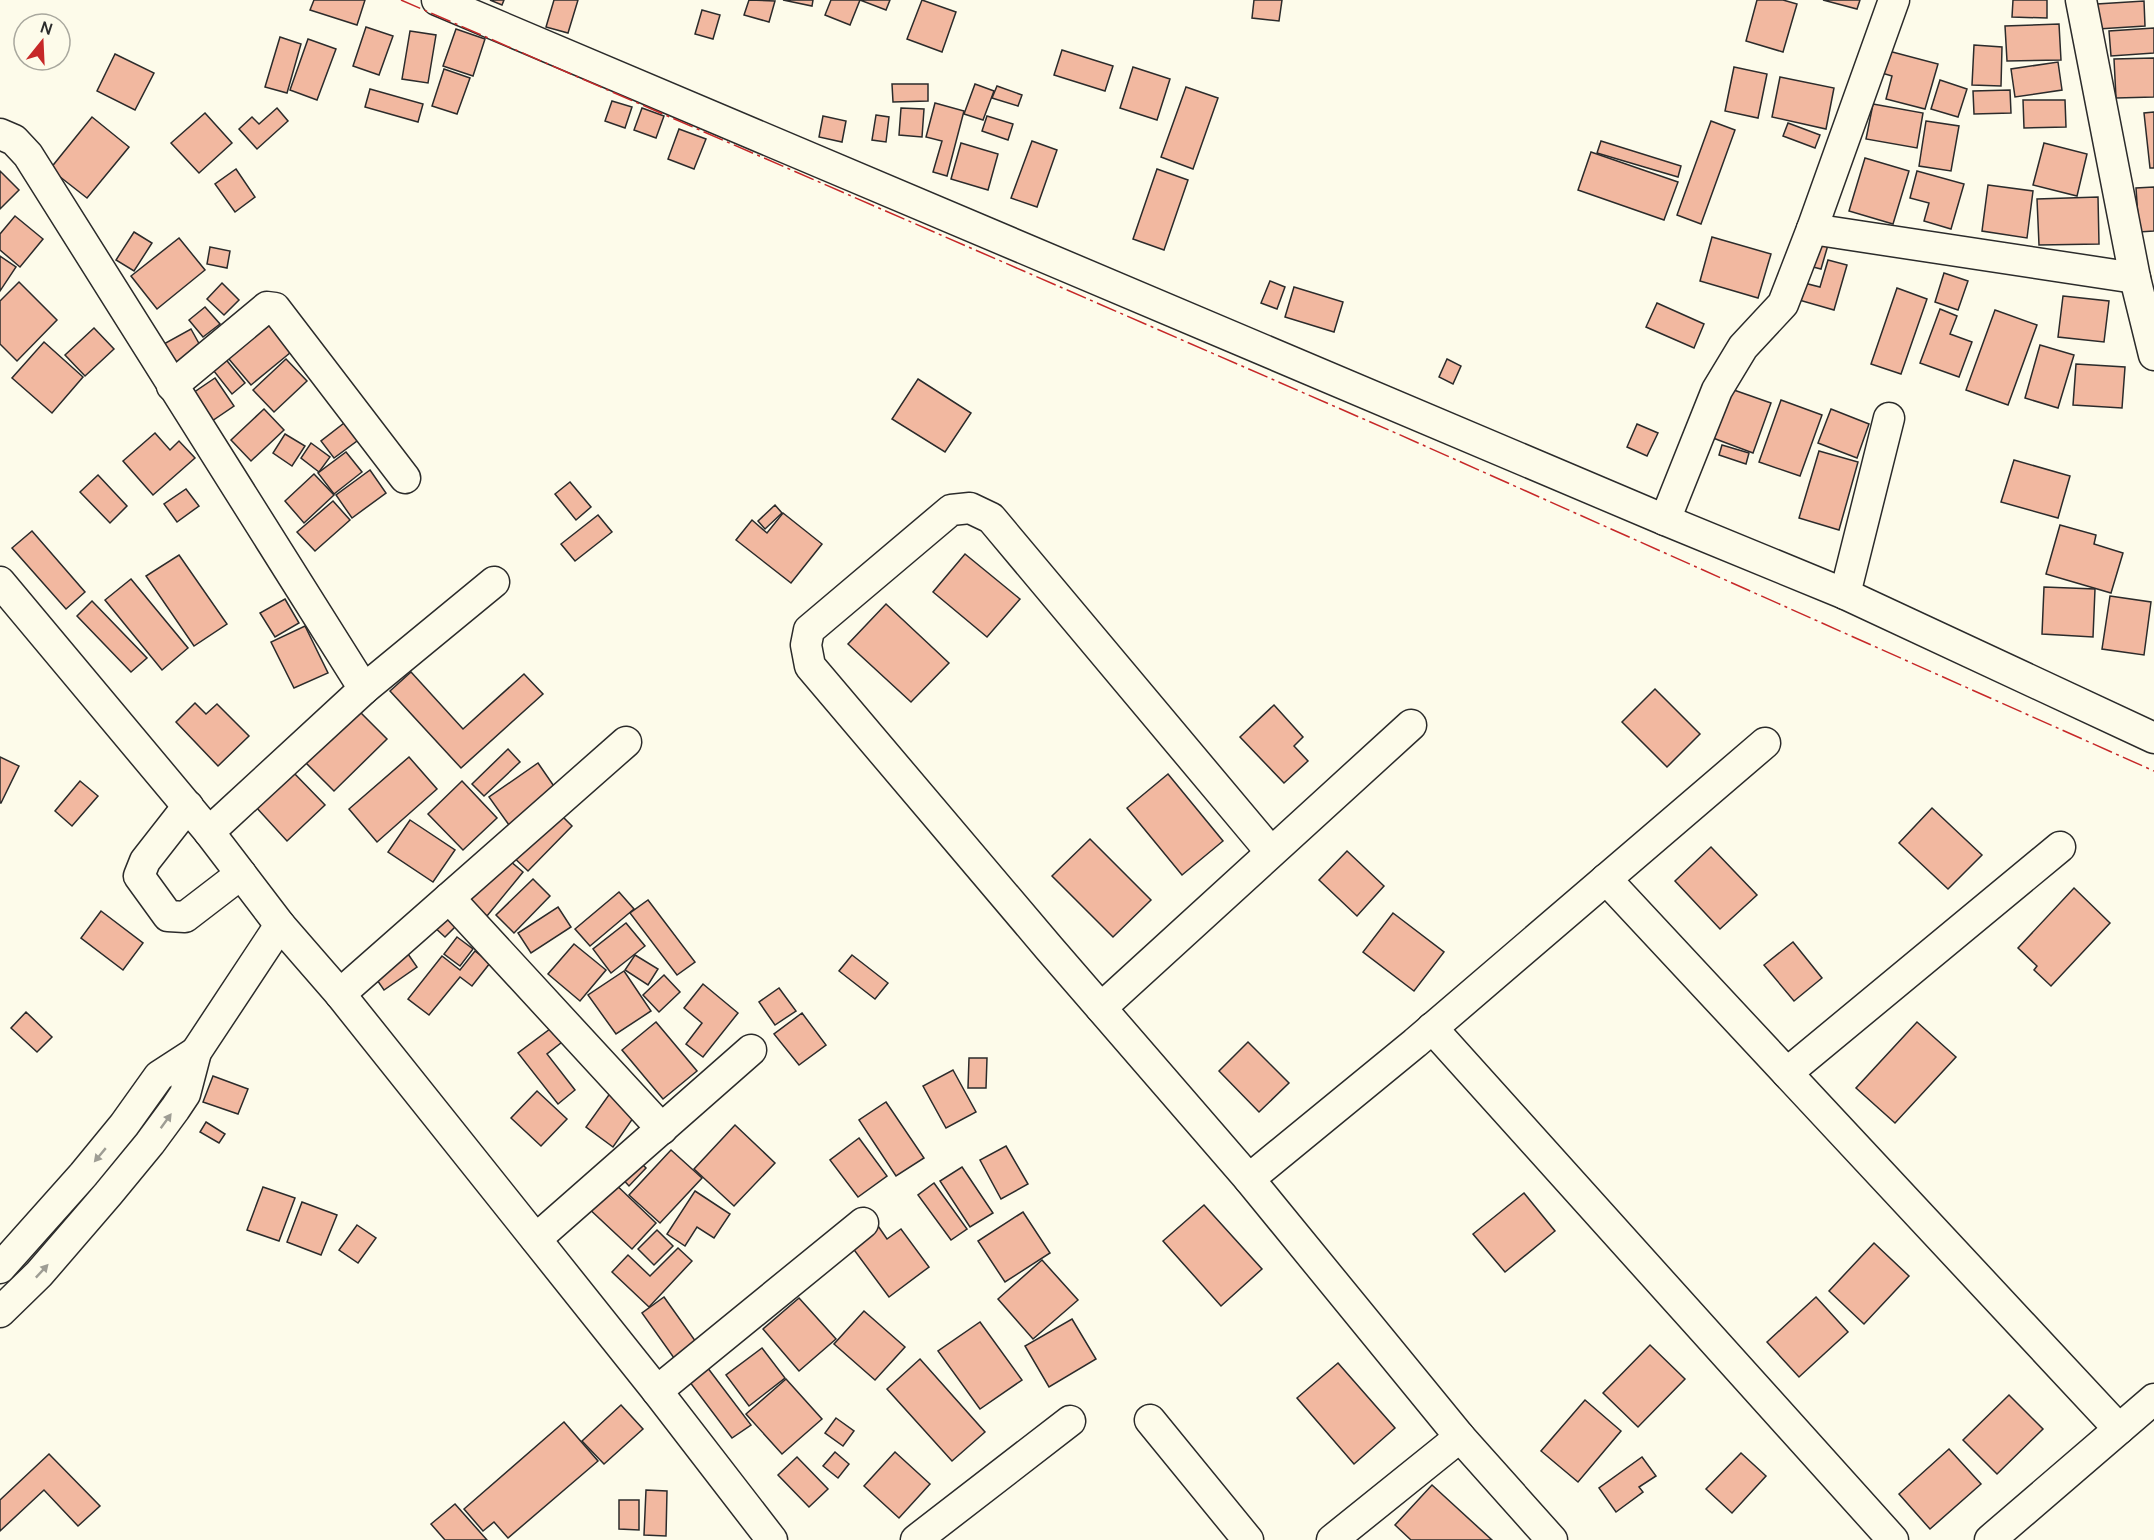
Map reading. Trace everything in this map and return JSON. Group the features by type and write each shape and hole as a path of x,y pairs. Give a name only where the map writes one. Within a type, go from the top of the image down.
{"street":[{"path":"437,0 1845,594 2154,738"},
{"path":"1665,520 1717,390 1743,347 1783,304 1894,0"},
{"path":"2081,0 2135,278 2154,355"},
{"path":"0,134 14,140 28,155 364,689"},
{"path":"1812,229 2135,278"},
{"path":"172,386 267,307 275,308 405,478"},
{"path":"1845,594 1889,418"},
{"path":"1271,852 991,518 970,508 951,510 809,630 806,645 810,666 1249,1179 1460,1437 1552,1540"},
{"path":"0,582 188,806 280,925 340,994 537,1239 772,1540"},
{"path":"209,832 364,689 495,582"},
{"path":"1101,1008 1411,724"},
{"path":"340,994 626,742"},
{"path":"1249,1179 1432,1028 1765,743"},
{"path":"188,806 145,861 139,876 168,916 185,917 241,874"},
{"path":"1787,1073 2060,847"},
{"path":"1606,879 2119,1429"},
{"path":"449,898 662,1129"},
{"path":"0,1312 39,1274 150,1143 185,1094 196,1052 280,925"},
{"path":"1432,1028 1893,1540"},
{"path":"537,1239 751,1050"},
{"path":"0,1268 111,1142 159,1076 196,1052"},
{"path":"657,1391 862,1223"},
{"path":"1990,1540 2154,1399"},
{"path":"1150,1420 1248,1540"},
{"path":"916,1540 1070,1421"},
{"path":"1332,1540 1460,1437"}],"building":[{"path":"314,0 365,0 357,25 310,10"},
{"path":"490,0 504,0 502,5"},
{"path":"554,0 578,0 568,33 546,27"},
{"path":"749,0 775,1 769,22 744,15"},
{"path":"783,0 813,0 812,6"},
{"path":"831,0 860,0 850,25 825,15"},
{"path":"860,0 890,0 886,10"},
{"path":"922,0 956,12 942,52 907,39"},
{"path":"1254,0 1282,0 1279,21 1252,18"},
{"path":"1757,0 1783,0 1797,4 1783,52 1746,41"},
{"path":"1823,0 1860,0 1857,9"},
{"path":"2013,0 2047,0 2047,18 2012,17"},
{"path":"2144,1 2145,26 2098,29 2097,4"},
{"path":"702,10 720,15 713,39 695,34"},
{"path":"2059,24 2061,60 2007,61 2005,26"},
{"path":"366,27 393,36 379,75 353,66"},
{"path":"2154,28 2154,53 2111,56 2109,31"},
{"path":"456,29 485,39 473,76 443,66"},
{"path":"410,31 436,35 428,83 402,79"},
{"path":"280,37 301,44 287,93 265,87"},
{"path":"308,39 336,49 317,100 290,90"},
{"path":"1974,45 2002,47 2001,86 1972,85"},
{"path":"1881,49 1938,64 1925,109 1886,99 1892,76 1875,71"},
{"path":"1062,50 1113,66 1105,91 1054,75"},
{"path":"115,54 154,73 135,110 97,91"},
{"path":"2154,58 2154,97 2116,98 2114,59"},
{"path":"2058,62 2062,90 2015,97 2011,69"},
{"path":"1133,67 1170,79 1157,120 1120,108"},
{"path":"1734,67 1767,74 1758,118 1725,111"},
{"path":"444,69 470,78 457,114 432,106"},
{"path":"1780,77 1834,88 1826,129 1772,117"},
{"path":"1940,80 1967,89 1958,117 1931,109"},
{"path":"892,84 928,84 928,101 893,102"},
{"path":"975,84 994,91 983,120 964,114"},
{"path":"997,86 1022,95 1018,106 992,98"},
{"path":"1186,87 1218,98 1193,169 1161,157"},
{"path":"370,89 423,104 418,122 365,107"},
{"path":"2010,90 2011,113 1974,114 1973,91"},
{"path":"2023,100 2065,100 2066,127 2024,128"},
{"path":"612,101 632,107 625,128 605,121"},
{"path":"935,103 964,111 947,176 933,172 942,141 926,137"},
{"path":"1873,104 1923,113 1917,148 1866,139"},
{"path":"277,108 288,121 257,149 239,129 252,117 259,124"},
{"path":"642,108 664,116 656,138 634,130"},
{"path":"901,108 924,109 922,137 899,135"},
{"path":"2154,112 2154,168 2150,168 2144,113"},
{"path":"205,113 232,143 199,173 171,143"},
{"path":"876,115 889,117 886,142 872,140"},
{"path":"823,116 846,121 842,142 819,137"},
{"path":"987,116 1013,124 1008,140 982,131"},
{"path":"92,117 129,147 87,198 50,169"},
{"path":"1711,121 1735,130 1701,224 1677,215"},
{"path":"1926,121 1959,126 1951,171 1919,166"},
{"path":"1788,123 1820,135 1815,148 1783,136"},
{"path":"679,129 706,139 694,169 668,159"},
{"path":"1032,141 1057,150 1037,207 1011,198"},
{"path":"1601,141 1681,166 1678,177 1597,153"},
{"path":"961,143 998,154 988,190 951,179"},
{"path":"2044,143 2087,154 2077,196 2033,185"},
{"path":"1591,152 1678,182 1664,220 1578,190"},
{"path":"1865,158 1909,171 1893,224 1849,211"},
{"path":"236,169 255,197 235,212 215,184"},
{"path":"1157,169 1188,180 1164,250 1133,239"},
{"path":"0,171 19,190 0,209"},
{"path":"1917,171 1964,184 1951,229 1924,221 1929,203 1910,198"},
{"path":"1988,185 2033,191 2027,238 1982,231"},
{"path":"2154,187 2154,231 2139,232 2136,188"},
{"path":"2098,197 2099,244 2039,245 2037,199"},
{"path":"15,216 43,239 20,267 0,250 0,234"},
{"path":"134,232 152,243 134,271 116,260"},
{"path":"1712,237 1771,254 1758,298 1700,281"},
{"path":"179,238 205,270 157,309 131,276"},
{"path":"1820,243 1828,245 1821,269 1813,267"},
{"path":"210,247 230,251 227,268 207,264"},
{"path":"0,256 16,267 0,291"},
{"path":"1828,260 1847,265 1834,310 1799,300 1804,283 1820,287"},
{"path":"1944,273 1968,281 1958,310 1935,302"},
{"path":"1270,281 1285,287 1277,309 1261,303"},
{"path":"19,282 57,320 17,361 0,344 0,301"},
{"path":"222,283 239,300 224,315 207,299"},
{"path":"1294,287 1343,302 1334,332 1285,317"},
{"path":"1897,288 1927,299 1901,374 1871,364"},
{"path":"2063,296 2109,301 2104,342 2058,337"},
{"path":"1657,303 1704,324 1694,348 1646,327"},
{"path":"205,307 220,324 203,337 189,320"},
{"path":"1940,309 1957,316 1950,334 1972,342 1959,377 1920,363"},
{"path":"1995,310 2037,325 2008,405 1966,390"},
{"path":"266,312 296,348 251,385 223,352"},
{"path":"94,328 114,349 85,376 65,355"},
{"path":"191,329 202,349 173,365 162,345"},
{"path":"44,342 83,377 52,413 12,378"},
{"path":"2040,345 2074,355 2058,408 2025,398"},
{"path":"219,351 245,383 232,394 206,361"},
{"path":"286,359 307,381 274,412 253,390"},
{"path":"1447,359 1461,366 1453,384 1439,377"},
{"path":"2076,364 2125,367 2122,408 2073,405"},
{"path":"215,378 234,406 209,423 190,395"},
{"path":"918,379 971,413 945,452 892,419"},
{"path":"1731,389 1771,403 1753,453 1713,438"},
{"path":"1781,400 1822,415 1800,476 1759,462"},
{"path":"264,409 284,430 251,461 231,440"},
{"path":"1831,409 1869,424 1857,458 1818,443"},
{"path":"348,420 361,438 334,458 321,441"},
{"path":"1637,424 1658,433 1647,456 1627,447"},
{"path":"155,433 170,450 179,441 195,458 153,495 123,461"},
{"path":"285,434 305,446 292,466 273,453"},
{"path":"311,443 330,457 319,472 301,458"},
{"path":"1722,445 1749,453 1746,464 1719,455"},
{"path":"1819,451 1858,462 1839,530 1799,518"},
{"path":"346,452 362,472 334,494 318,473"},
{"path":"2014,460 2070,476 2058,518 2001,502"},
{"path":"370,470 386,493 352,518 336,495"},
{"path":"314,474 334,495 304,523 285,501"},
{"path":"98,475 127,506 110,523 80,492"},
{"path":"570,482 591,507 576,520 555,494"},
{"path":"186,489 199,506 177,522 164,504"},
{"path":"333,501 350,520 315,551 297,532"},
{"path":"775,505 782,513 765,529 758,521"},
{"path":"783,513 822,544 791,583 736,540 752,520 767,533"},
{"path":"598,515 612,532 575,561 561,544"},
{"path":"2060,525 2096,535 2094,544 2123,553 2111,593 2046,574"},
{"path":"32,531 85,592 66,609 12,548"},
{"path":"965,554 1020,599 987,637 933,592"},
{"path":"179,555 227,624 194,646 146,576"},
{"path":"131,579 188,648 162,670 105,600"},
{"path":"2044,587 2095,589 2093,637 2042,634"},
{"path":"2110,596 2151,602 2144,655 2102,649"},
{"path":"285,599 299,623 275,637 260,613"},
{"path":"92,601 147,658 131,672 77,616"},
{"path":"886,604 949,663 911,702 848,644"},
{"path":"305,626 328,673 294,688 271,642"},
{"path":"411,672 463,729 524,674 543,694 461,768 390,691"},
{"path":"1655,689 1700,734 1667,767 1622,722"},
{"path":"195,703 206,714 217,704 249,736 218,766 176,722"},
{"path":"1274,705 1303,737 1294,746 1308,761 1284,783 1240,737"},
{"path":"357,709 387,739 334,791 304,761"},
{"path":"508,749 520,762 484,796 472,784"},
{"path":"0,757 19,766 1,803 0,803"},
{"path":"409,757 437,789 377,842 349,809"},
{"path":"538,763 558,792 509,825 489,797"},
{"path":"292,771 325,805 287,841 255,806"},
{"path":"1168,774 1223,841 1182,875 1127,808"},
{"path":"80,781 98,796 72,826 55,811"},
{"path":"462,781 497,818 463,850 428,814"},
{"path":"554,808 572,826 528,871 509,853"},
{"path":"1932,808 1982,855 1948,889 1899,843"},
{"path":"410,820 455,850 433,882 388,852"},
{"path":"1090,839 1151,900 1113,937 1052,876"},
{"path":"1711,847 1757,895 1720,929 1675,881"},
{"path":"1347,851 1384,886 1357,916 1319,880"},
{"path":"503,855 523,872 487,916 466,900"},
{"path":"533,879 550,896 514,933 496,915"},
{"path":"2074,888 2110,923 2051,986 2034,970 2037,966 2018,948"},
{"path":"619,892 634,909 590,946 575,929"},
{"path":"648,900 695,962 677,975 630,913"},
{"path":"558,907 571,927 531,953 518,933"},
{"path":"446,910 460,922 445,937 432,925"},
{"path":"101,911 143,943 123,970 81,938"},
{"path":"1393,913 1444,952 1414,991 1363,952"},
{"path":"626,923 645,946 611,973 593,949"},
{"path":"457,937 473,949 460,966 444,954"},
{"path":"1793,942 1822,978 1794,1001 1764,965"},
{"path":"574,944 606,970 580,1001 548,974"},
{"path":"475,951 490,963 472,986 460,977 429,1015 408,999 442,956 460,970"},
{"path":"408,954 417,967 384,990 375,977"},
{"path":"635,955 658,969 648,985 625,970"},
{"path":"852,955 888,983 875,999 839,971"},
{"path":"624,971 651,1011 616,1034 588,995"},
{"path":"664,975 680,992 659,1012 643,995"},
{"path":"703,984 738,1013 703,1057 686,1044 702,1023 684,1008"},
{"path":"779,988 796,1011 775,1025 759,1002"},
{"path":"26,1012 52,1037 37,1052 11,1028"},
{"path":"802,1013 826,1045 799,1065 774,1034"},
{"path":"656,1022 697,1071 663,1099 622,1050"},
{"path":"1917,1022 1956,1057 1895,1123 1856,1088"},
{"path":"554,1026 566,1039 547,1054 575,1090 558,1104 518,1053"},
{"path":"1248,1042 1289,1083 1259,1112 1219,1071"},
{"path":"969,1058 987,1058 986,1088 968,1088"},
{"path":"953,1070 976,1112 946,1128 923,1086"},
{"path":"213,1076 248,1089 238,1114 203,1102"},
{"path":"537,1091 567,1119 541,1146 511,1118"},
{"path":"611,1092 638,1111 613,1147 586,1127"},
{"path":"886,1102 924,1158 896,1176 859,1120"},
{"path":"206,1122 225,1134 219,1143 200,1132"},
{"path":"735,1125 775,1163 734,1206 694,1169"},
{"path":"859,1138 887,1176 858,1197 830,1160"},
{"path":"1006,1146 1028,1184 1001,1199 980,1160"},
{"path":"671,1150 702,1178 660,1223 629,1195"},
{"path":"635,1157 646,1168 629,1186 618,1174"},
{"path":"962,1167 993,1213 970,1227 940,1181"},
{"path":"610,1179 656,1223 632,1249 585,1205"},
{"path":"934,1183 967,1229 951,1240 918,1195"},
{"path":"263,1187 295,1198 279,1241 247,1230"},
{"path":"695,1191 730,1214 714,1238 697,1227 685,1246 667,1234"},
{"path":"1524,1193 1555,1231 1505,1272 1473,1234"},
{"path":"302,1202 337,1215 321,1255 287,1242"},
{"path":"1204,1205 1262,1269 1221,1306 1163,1241"},
{"path":"1023,1212 1050,1253 1005,1282 978,1241"},
{"path":"876,1223 887,1239 901,1229 929,1267 889,1297 849,1243"},
{"path":"357,1225 376,1238 358,1263 339,1250"},
{"path":"657,1230 673,1246 654,1265 638,1249"},
{"path":"1874,1243 1909,1276 1864,1324 1829,1291"},
{"path":"678,1248 692,1261 649,1307 612,1272 628,1255 650,1276"},
{"path":"1042,1260 1078,1300 1033,1339 998,1299"},
{"path":"664,1297 701,1349 679,1365 642,1313"},
{"path":"1816,1297 1848,1332 1799,1377 1767,1342"},
{"path":"799,1298 836,1339 799,1371 763,1329"},
{"path":"864,1311 905,1347 875,1380 834,1344"},
{"path":"1072,1319 1096,1359 1049,1387 1025,1346"},
{"path":"980,1322 1022,1380 980,1409 938,1351"},
{"path":"1650,1345 1685,1379 1638,1427 1603,1393"},
{"path":"762,1348 785,1378 749,1406 726,1375"},
{"path":"920,1359 985,1432 952,1461 887,1389"},
{"path":"704,1363 751,1425 732,1438 686,1377"},
{"path":"1338,1363 1395,1428 1354,1464 1297,1398"},
{"path":"786,1379 822,1419 782,1454 746,1414"},
{"path":"2009,1395 2043,1429 1997,1474 1963,1440"},
{"path":"1585,1400 1621,1431 1578,1482 1541,1451"},
{"path":"621,1405 643,1429 604,1464 582,1441"},
{"path":"836,1418 854,1431 843,1446 825,1433"},
{"path":"564,1422 598,1461 508,1538 494,1522 483,1531 464,1509"},
{"path":"1949,1449 1981,1484 1930,1529 1899,1494"},
{"path":"835,1452 849,1464 838,1478 823,1466"},
{"path":"895,1452 930,1484 899,1518 864,1486"},
{"path":"1741,1453 1766,1476 1732,1513 1706,1489"},
{"path":"49,1454 100,1506 78,1526 44,1490 0,1531 0,1500"},
{"path":"797,1457 828,1489 809,1507 778,1475"},
{"path":"1642,1457 1656,1476 1639,1487 1643,1492 1616,1512 1599,1488"},
{"path":"1432,1485 1492,1540 1411,1540 1395,1525"},
{"path":"646,1490 667,1491 666,1536 644,1535"},
{"path":"619,1500 639,1500 639,1530 619,1529"},
{"path":"455,1504 487,1540 445,1540 431,1524"}],"power":[{"path":"401,0 1398,434 2154,771"}]}
